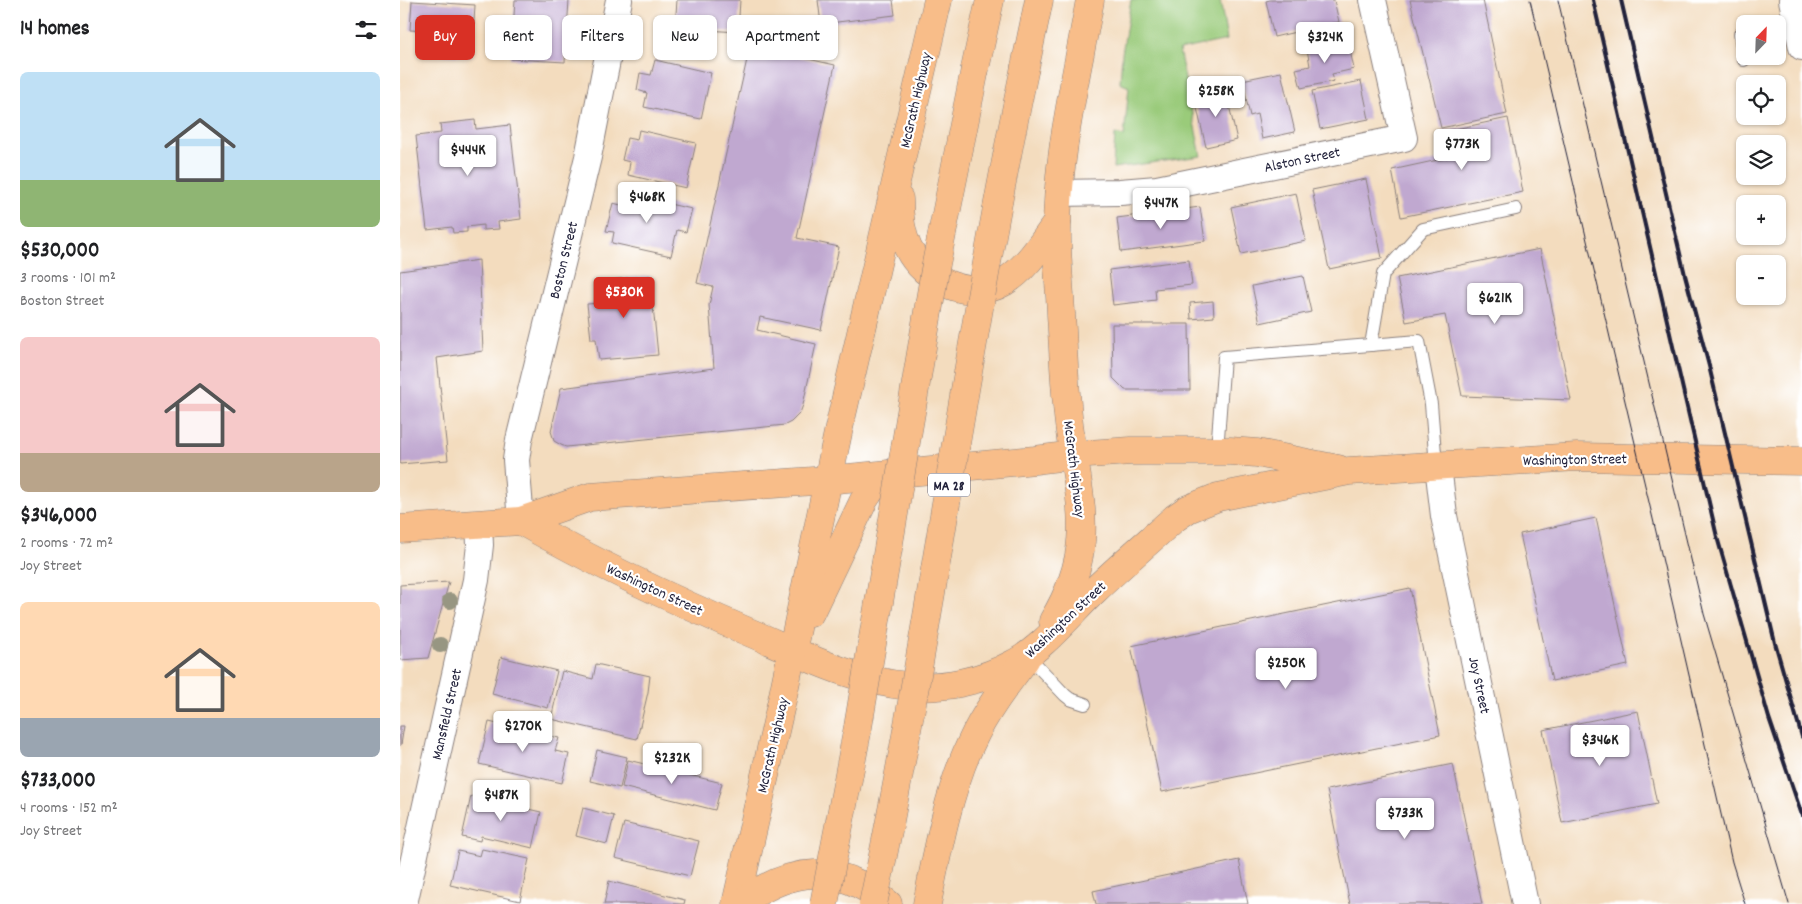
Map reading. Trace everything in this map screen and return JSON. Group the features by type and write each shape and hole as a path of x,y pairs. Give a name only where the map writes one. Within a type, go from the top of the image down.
{"main road":[{"name":"McGrath Highway","path":"738,904 828,480 938,0"},
{"path":"824,904 858,727 936,264 990,0"},
{"name":"MA 28","path":"874,904 917,677 987,260 1039,0"},
{"name":"McGrath Highway","path":"926,904 936,855 970,745 996,699 1040,640 1066,598 1080,557 1082,513 1067,406 1057,253 1057,223 1064,135 1090,0"},
{"path":"902,155 899,206 907,247 921,268 944,283 957,287 981,290 1005,282 1025,264 1057,223"},
{"name":"Washington Street","path":"400,529 521,521 590,498 828,480 1074,455 1155,450 1266,454 1349,471"},
{"name":"Washington Street","path":"521,521 574,551 792,652 870,679 922,686 954,683 987,675 1008,667 1028,656 1096,590 1188,509 1230,494 1349,471 1585,457 1802,462"},
{"path":"792,652 864,500 874,485 888,474"},
{"path":"738,904 774,882 804,874 820,874 837,876 867,888 888,904"}],"street":[{"name":"Boston Street","path":"521,521 516,460 519,440 588,156 619,0"},
{"name":"Alston Street","path":"1058,193 1120,192 1157,189 1404,138 1373,0"},
{"path":"1792,0 1802,47"},
{"name":"Joy Street","path":"1437,466 1444,516 1525,904"},
{"name":"Mansfield Street","path":"404,904 476,580 480,545 479,524"}],"lane":[{"path":"1371,345 1383,274 1423,229 1516,209"},
{"path":"907,247 918,276"},
{"path":"888,474 918,292"},
{"path":"1217,451 1224,357 1418,341 1431,404 1437,466"},
{"path":"1028,656 1065,695 1070,699 1085,704"}],"green space":[{"path":"1131,0 1220,0 1227,40 1179,50 1201,156 1113,168 1115,134 1124,136 1129,87 1120,83 1122,54"}],"building":[{"path":"515,0 569,0 568,15 562,15 562,60 565,60 565,62 529,60 552,60 552,15 514,15"},
{"path":"677,0 740,0 739,15 727,15 727,31 717,31 717,15 676,15"},
{"path":"818,0 893,0 895,15 838,22 838,15 820,15"},
{"path":"1334,0 1339,22 1274,37 1266,1"},
{"path":"1410,0 1483,0 1507,114 1441,128"},
{"path":"412,1 475,5 474,15 415,15 415,30 410,30"},
{"path":"1348,41 1354,69 1332,74 1334,81 1301,88 1296,69 1310,66 1307,49"},
{"path":"655,60 711,73 701,119 644,107 647,93 637,90 640,73 651,75"},
{"path":"747,60 813,60 835,65 797,238 839,247 821,330 760,317 757,330 816,344 800,413 785,425 566,447 554,441 551,431 561,388 714,368 709,305 713,287 697,283"},
{"path":"1281,72 1295,132 1262,139 1257,114 1250,116 1242,80"},
{"path":"1361,81 1369,119 1320,129 1312,91"},
{"path":"1225,88 1237,140 1206,147 1194,95"},
{"path":"1508,118 1523,192 1401,217 1392,170 1447,158 1441,132"},
{"path":"475,120 476,129 510,125 521,219 498,222 499,229 483,230 483,225 467,227 467,232 453,233 452,227 427,230 416,136 441,133 440,124"},
{"path":"639,130 696,143 686,188 628,175 630,162 622,160 627,138 637,140"},
{"path":"1366,179 1382,258 1329,269 1312,190"},
{"path":"1296,193 1306,241 1241,254 1231,207"},
{"path":"624,194 692,209 686,232 677,230 671,256 612,243 614,232 606,231 613,203 621,205"},
{"path":"1200,207 1205,241 1121,252 1117,218"},
{"path":"1540,249 1571,400 1462,396 1445,315 1406,322 1397,278"},
{"path":"479,260 483,351 437,358 448,460 400,464 400,271"},
{"path":"1189,260 1192,285 1155,289 1156,300 1113,305 1109,270"},
{"path":"650,276 658,355 599,360 596,339 591,339 587,304 601,303 599,281"},
{"path":"1303,276 1311,312 1260,323 1252,286"},
{"path":"1213,301 1214,317 1191,319 1190,303"},
{"path":"1112,324 1189,324 1190,390 1125,390 1113,378"},
{"path":"1596,518 1628,665 1552,681 1520,534"},
{"path":"449,582 428,658 400,660 400,585"},
{"path":"1410,588 1440,735 1162,792 1131,646"},
{"path":"501,657 557,671 548,708 492,694"},
{"path":"596,664 650,676 637,739 551,719 562,671 593,679"},
{"path":"1638,711 1657,804 1562,823 1543,730"},
{"path":"489,722 559,738 555,751 569,754 562,783 479,764"},
{"path":"400,726 404,726 401,745 400,745"},
{"path":"597,750 627,757 620,788 590,781"},
{"path":"628,760 722,783 715,810 622,787"},
{"path":"1453,764 1482,904 1350,904 1327,790"},
{"path":"471,796 541,812 533,848 481,836 480,841 462,837"},
{"path":"583,808 614,816 607,844 576,836"},
{"path":"624,823 699,841 690,876 615,858"},
{"path":"482,849 529,859 520,901 450,885 458,851 480,856"},
{"path":"1239,860 1248,904 1096,904 1093,891"},
{"path":"609,881 685,900 684,904 604,904"}],"tram line":[{"path":"1530,0 1732,862 1745,904"},
{"path":"1558,0 1704,614 1789,904"}],"railway":[{"path":"1593,0 1717,537 1769,718 1802,815"},
{"path":"1621,0 1685,275 1709,366 1775,643 1802,737"}]}
